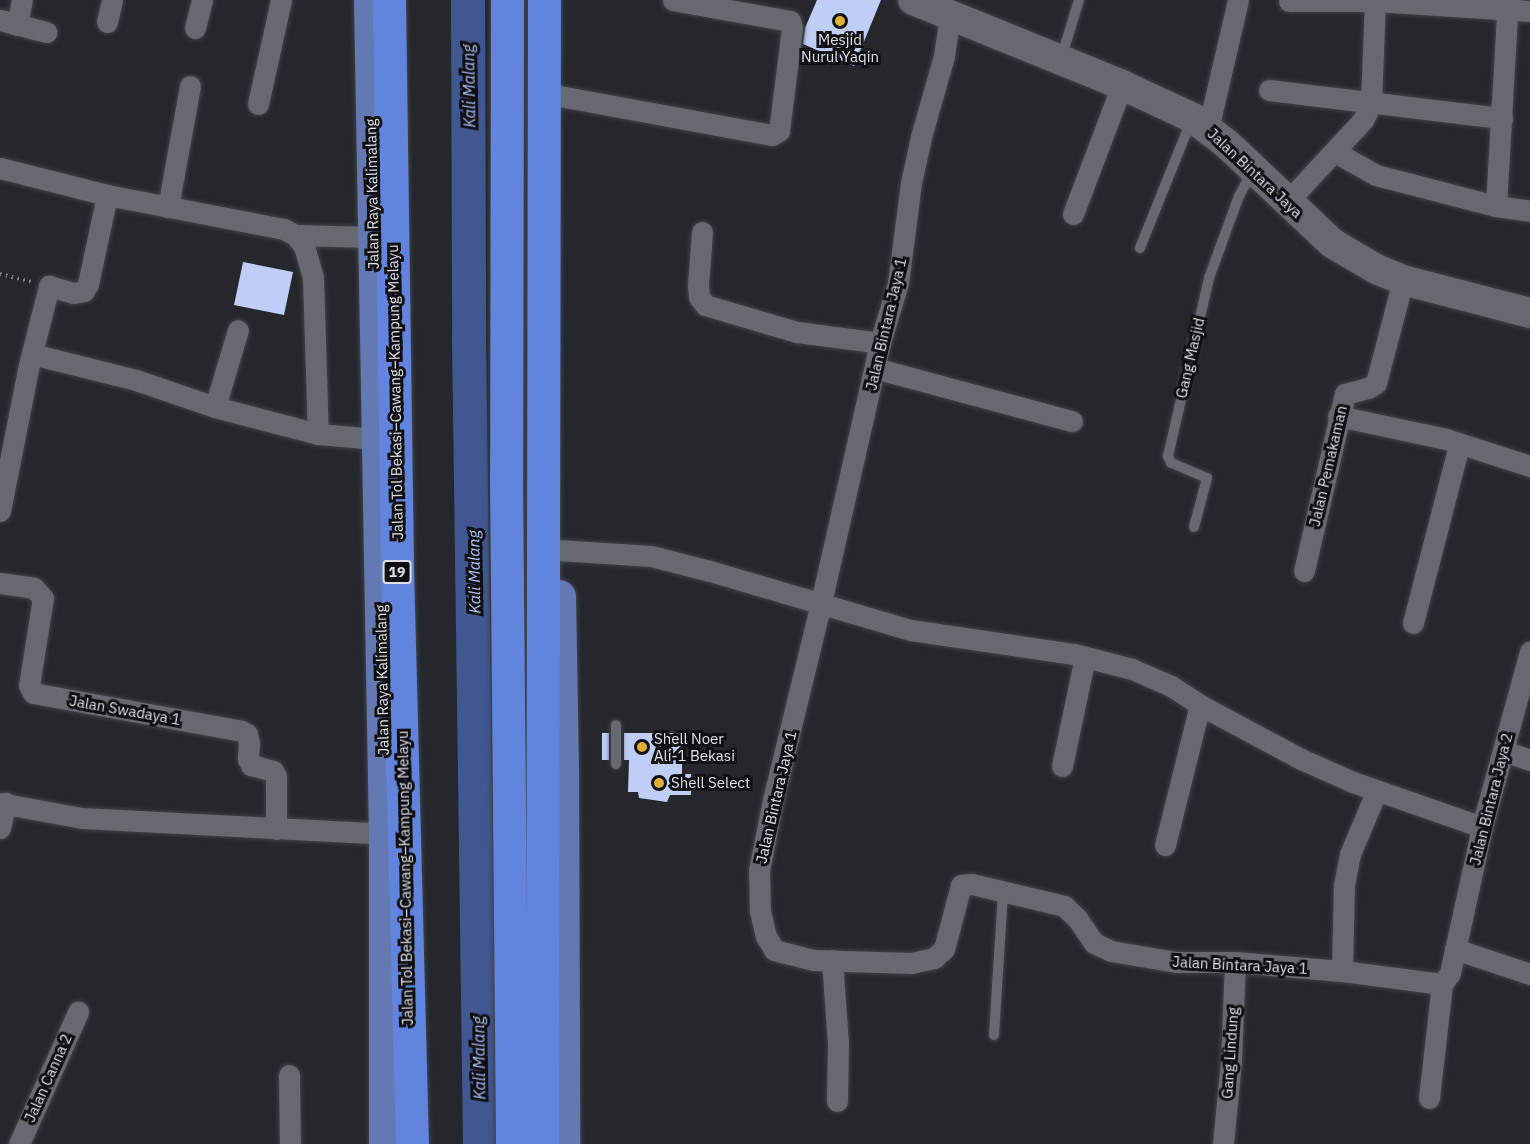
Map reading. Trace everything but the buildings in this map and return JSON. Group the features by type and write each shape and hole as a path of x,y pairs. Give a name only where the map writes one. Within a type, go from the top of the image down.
{"highway":[{"name":"Jalan Tol Bekasi–Cawang–Kampung Melayu","path":"389,0 397,568 412,1144"},
{"path":"507,0 506,477 512,1144"},
{"path":"542,1144 544,0"}],"main road":[{"name":"Jalan Raya Kalimalang","path":"370,0 384,834 385,1144"},
{"path":"556,0 554,94 562,780 563,1144"}],"street":[{"path":"22,0 8,23 46,32"},
{"path":"107,22 112,0"},
{"path":"195,28 202,0"},
{"path":"258,104 281,0"},
{"path":"554,94 772,135 779,130 792,28 790,21 673,0"},
{"name":"Jalan Bintara Jaya","path":"913,0 950,17 1122,85 1200,123 1340,248 1376,269 1403,280 1530,313"},
{"path":"1200,123 1238,0"},
{"path":"1287,202 1363,120 1371,104 1375,0"},
{"path":"1289,1 1375,0 1507,4 1530,11"},
{"path":"1496,206 1507,4"},
{"name":"Jalan Bintara Jaya 1","path":"950,17 944,56 921,137 911,183 898,283 880,343 821,603 772,801 759,870 760,910 766,936 774,950 793,957 911,963 934,958 944,949 961,885 972,884 1064,906 1077,918 1094,943 1111,951 1176,962 1235,963 1341,971 1442,984"},
{"path":"1072,214 1122,85"},
{"path":"168,207 190,86"},
{"path":"1269,90 1502,118"},
{"path":"1335,152 1376,175 1496,206 1530,211"},
{"path":"0,168 107,195 284,229 294,235 304,246 313,278 318,434"},
{"path":"0,511 32,354 49,286 73,293 84,291 88,284 107,195"},
{"path":"702,232 698,285 699,297 705,305 797,332 880,343"},
{"path":"294,235 373,237"},
{"name":"Jalan Pemakaman","path":"1304,571 1338,416 1345,394 1368,388 1376,383 1403,280"},
{"path":"215,406 238,330"},
{"path":"32,354 136,380 215,406 318,434 377,439"},
{"path":"875,368 1072,421"},
{"path":"1338,416 1446,439 1530,466"},
{"path":"1413,623 1459,445"},
{"path":"558,550 651,556 911,630 1086,657 1132,669 1171,686 1200,705 1301,759 1377,790 1482,827"},
{"name":"Jalan Swadaya 1","path":"0,583 34,588 43,598 29,685 33,693 242,731 247,734 248,759 251,765 273,771 276,776 276,829"},
{"name":"Jalan Bintara Jaya 2","path":"1455,949 1482,827 1530,651"},
{"path":"1062,766 1086,657"},
{"path":"1165,845 1200,705"},
{"path":"1503,751 1530,760"},
{"path":"1341,971 1344,885 1350,854 1377,790"},
{"path":"0,828 3,803 82,818 384,834"},
{"path":"1429,1098 1442,984 1450,973 1455,949 1530,974"},
{"path":"832,960 838,1044 837,1101"},
{"name":"Gang Lindung","path":"1223,1144 1231,1061 1235,963"},
{"name":"Jalan Canna 2","path":"19,1144 78,1012"},
{"path":"289,1075 290,1144"}],"lane":[{"path":"1061,60 1079,0"},
{"path":"1140,248 1200,123"},
{"name":"Gang Masjid","path":"1194,527 1207,478 1170,462 1168,456 1209,278 1239,196 1254,170"},
{"path":"616,724 616,764"},
{"path":"993,1035 1003,890"}],"path":[{"path":"0,274 49,286"}],"waterway":[{"name":"Kali Malang","path":"468,0 469,337 480,1144"}],"place":[{"name":"Mesjid Nurul Yaqin","path":"840,21"},
{"name":"Shell Noer Ali-1 Bekasi","path":"642,747"},
{"name":"Shell Select","path":"659,783"}]}
